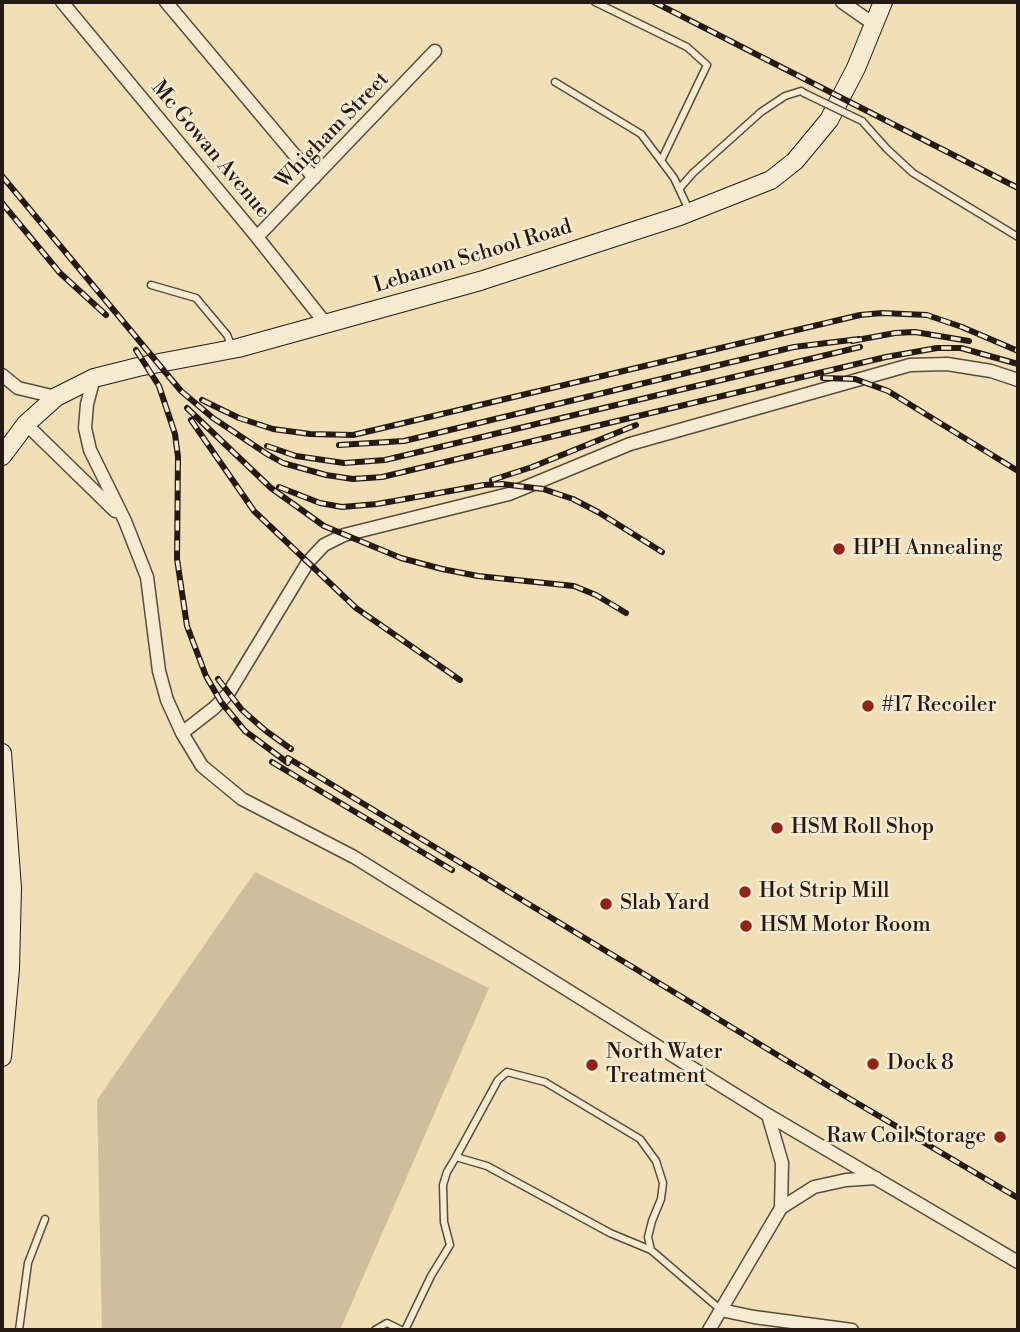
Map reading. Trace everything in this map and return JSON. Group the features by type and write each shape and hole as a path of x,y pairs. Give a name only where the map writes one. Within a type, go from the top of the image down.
{"street":[{"name":"Mc Gowan Avenue","path":"62,2 326,324"},
{"path":"166,2 314,178"},
{"path":"842,2 875,25"},
{"name":"Lebanon School Road","path":"2,456 26,424 55,397 94,379 138,367 233,349 480,281 690,212 771,180 795,161 829,120 856,68 883,2"},
{"name":"Whigham Street","path":"257,237 435,51"},
{"path":"182,733 228,694 308,562 324,545 344,535 509,494 630,444 910,365 947,363 990,371 1018,380"},
{"path":"2,375 18,388 55,397"},
{"path":"94,379 87,404 85,428 90,450 125,521 147,577 159,671 166,700 202,766 242,799 354,857 768,1115 1018,1262"},
{"path":"26,424 125,521"},
{"path":"2,753 12,888 10,968 2,1057"},
{"path":"768,1115 782,1163 781,1208"},
{"path":"709,1330 781,1208 814,1187 846,1180 877,1178"},
{"path":"721,1310 852,1330"}],"lane":[{"path":"595,2 687,47 707,65 661,161"},
{"path":"555,82 641,134 679,189 690,212"},
{"path":"679,189 693,173 761,113 785,96 801,91 862,121 913,173 1018,237"},
{"path":"151,285 196,298 227,335 233,349"},
{"path":"375,1330 387,1323 403,1330 450,1245 444,1222 443,1185 447,1172 498,1080 508,1072 545,1083 640,1139 656,1161 663,1183 662,1199 648,1237 651,1250"},
{"path":"456,1157 487,1166 610,1233 651,1250 721,1310"},
{"path":"19,1330 27,1263 45,1219"}],"shaded area":[{"path":"255,872 489,988 340,1330 102,1330 97,1100"}],"railway":[{"path":"654,2 1018,188"},
{"path":"2,176 181,391 213,418 267,454 283,463 326,475 353,479 382,477 886,357 937,348 961,348 1018,364"},
{"path":"2,203 60,273 106,315"},
{"path":"202,400 239,418 273,429 310,434 353,435 860,315 882,313 927,315 1018,351"},
{"path":"852,341 915,332 969,341"},
{"path":"339,445 404,441 794,347 859,339"},
{"path":"267,446 296,456 344,463 385,460 860,347"},
{"path":"136,350 159,386 175,434 178,457 177,559 187,626 206,676 221,702 245,731 288,763 288,758 1018,1198"},
{"path":"823,378 855,379 888,391 1018,471"},
{"path":"187,408 271,488 324,526 401,558 442,569 478,576 574,586 596,595 626,613"},
{"path":"191,420 254,511 356,608 460,680"},
{"path":"492,480 532,467 636,425"},
{"path":"279,487 320,503 342,507 377,504 484,485 502,484 543,489 573,499 598,512 662,552"},
{"path":"218,679 242,710 291,749"},
{"path":"272,762 452,870"}],"place":[{"name":"HPH Annealing","path":"839,549"},
{"name":"#17 Recoiler","path":"868,706"},
{"name":"HSM Roll Shop","path":"777,828"},
{"name":"Hot Strip Mill","path":"745,892"},
{"name":"Slab Yard","path":"606,904"},
{"name":"HSM Motor Room","path":"746,926"},
{"name":"Dock 8","path":"873,1064"},
{"name":"North Water Treatment","path":"592,1065"},
{"name":"Raw Coil Storage","path":"1000,1137"}]}
